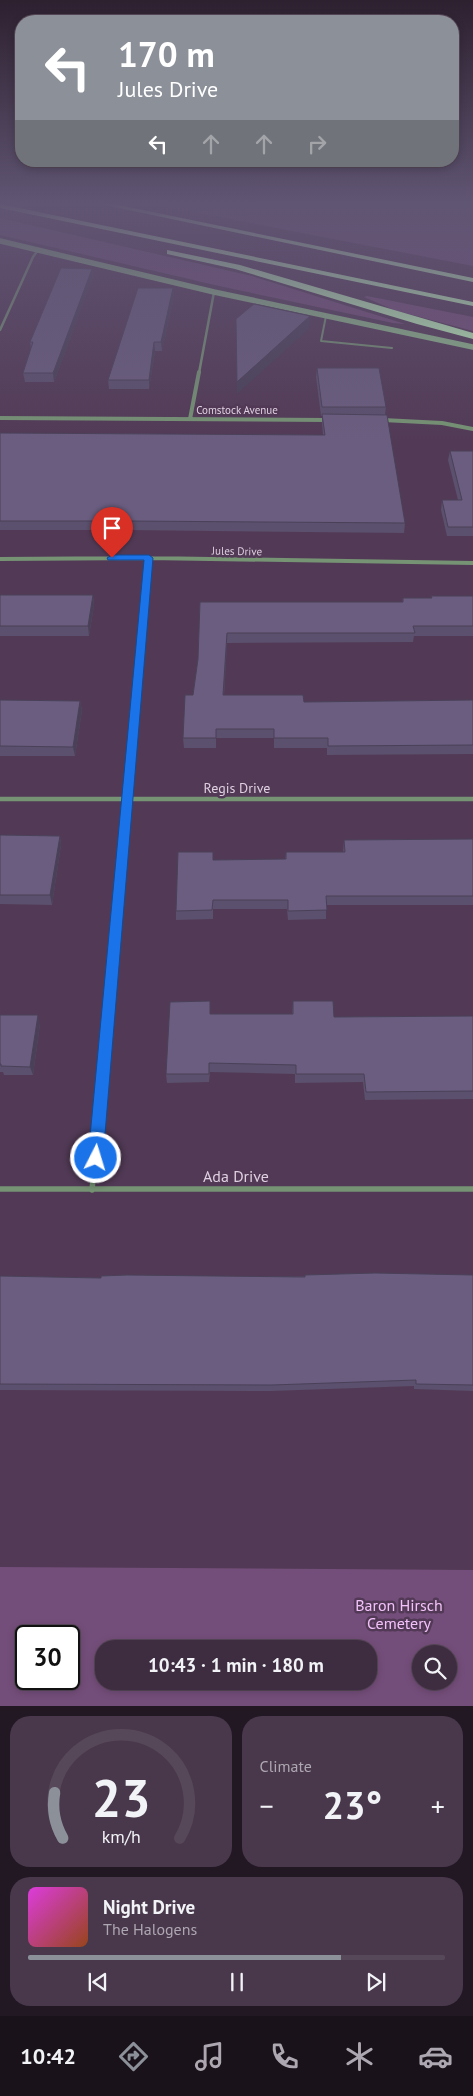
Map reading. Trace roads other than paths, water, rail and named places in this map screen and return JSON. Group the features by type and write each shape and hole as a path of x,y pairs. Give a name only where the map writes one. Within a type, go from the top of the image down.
{"highway":[{"path":"289,283 473,336"},
{"path":"370,283 473,304"}],"main road":[{"path":"175,283 473,347"}],"street":[{"path":"0,330 21,283"},
{"path":"190,419 214,292"},
{"name":"Comstock Avenue","path":"0,418 337,420"},
{"path":"376,420 442,423 473,429"},
{"path":"92,1190 149,558"},
{"name":"Jules Drive","path":"0,559 149,558 473,563"},
{"name":"Regis Drive","path":"0,799 473,799"},
{"name":"Ada Drive","path":"0,1190 473,1189"}],"lane":[{"path":"326,316 321,341 392,348"}],"park label":[{"name":"Baron Hirsch Cemetery","path":"399,1614"}]}
